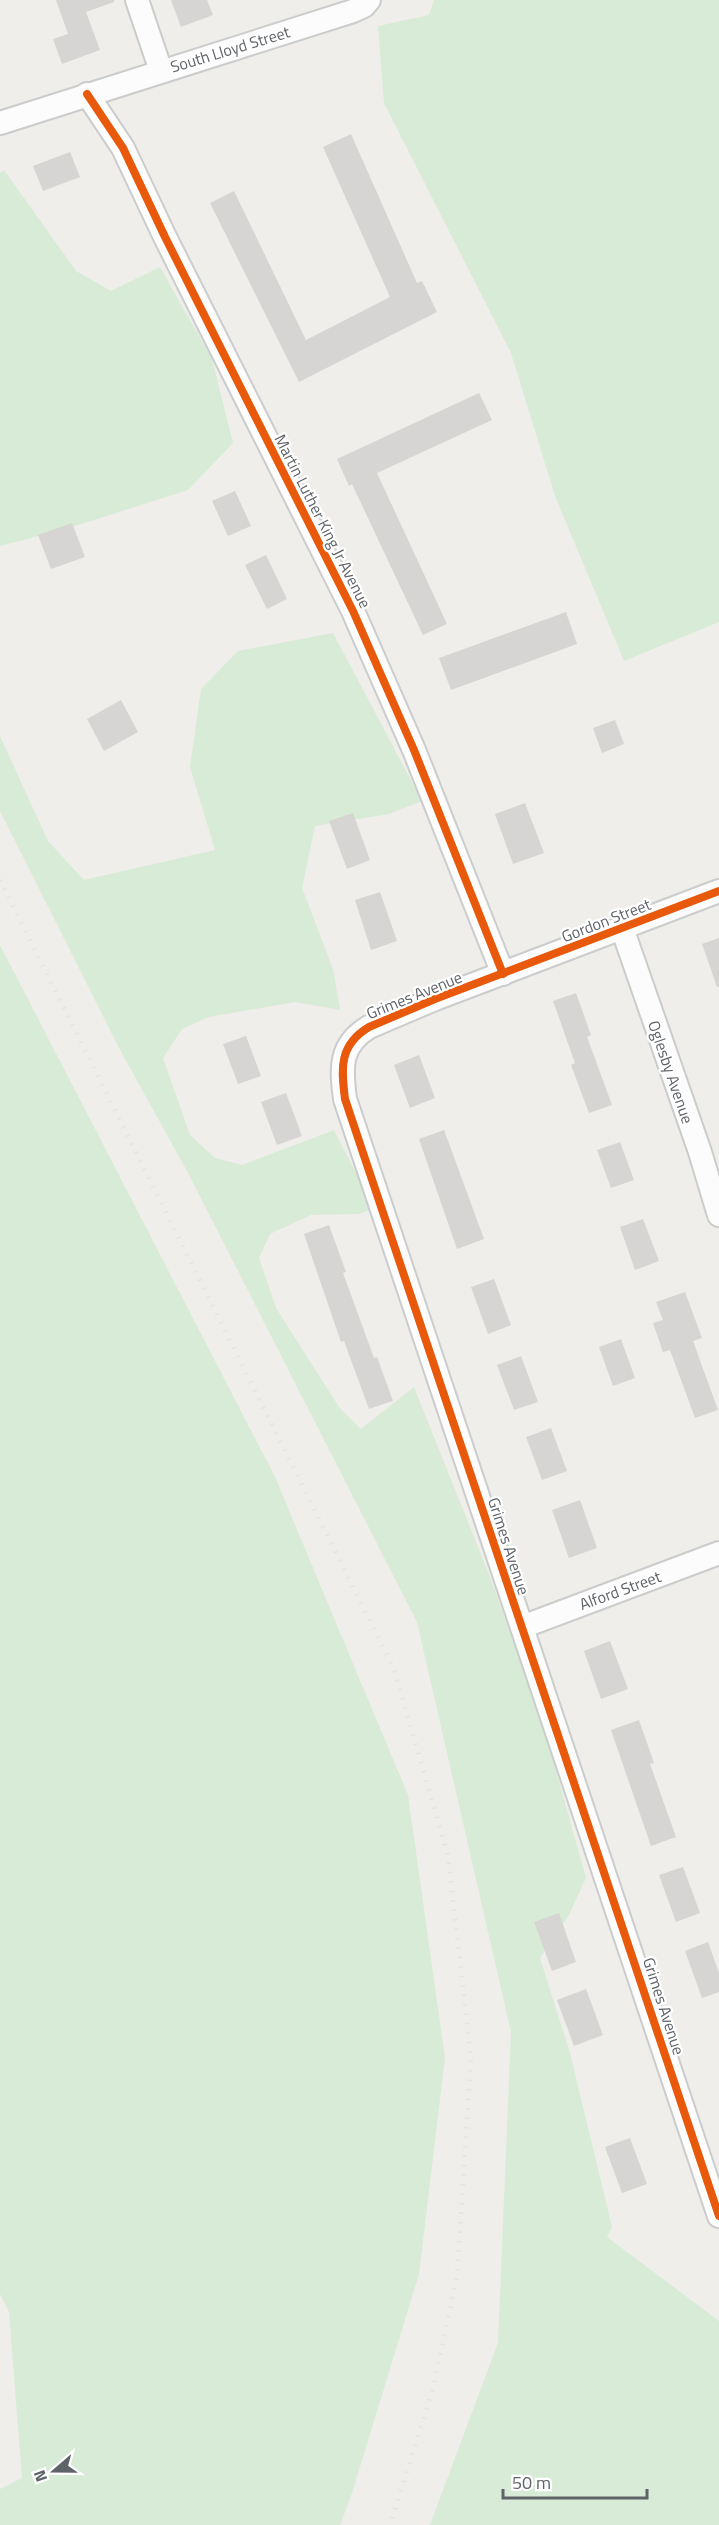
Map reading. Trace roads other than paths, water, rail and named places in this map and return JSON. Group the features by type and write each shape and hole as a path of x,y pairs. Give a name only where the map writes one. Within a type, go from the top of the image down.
{"street":[{"path":"137,0 161,71"},
{"name":"South Lloyd Street","path":"87,94 353,11 364,6 369,0"},
{"path":"0,123 87,94"},
{"name":"Martin Luther King Jr Avenue","path":"87,94 123,148 165,237 353,611 414,750 503,974"},
{"name":"Gordon Street","path":"503,974 719,891"},
{"name":"Oglesby Avenue","path":"622,928 700,1152 719,1215"},
{"name":"Grimes Avenue","path":"503,974 361,1032 347,1047 342,1072 345,1099 719,2216"},
{"name":"Alford Street","path":"522,1627 719,1553"}],"railway":[{"path":"0,880 394,1669 448,1856 471,2058 457,2277 433,2388 390,2525"}]}
